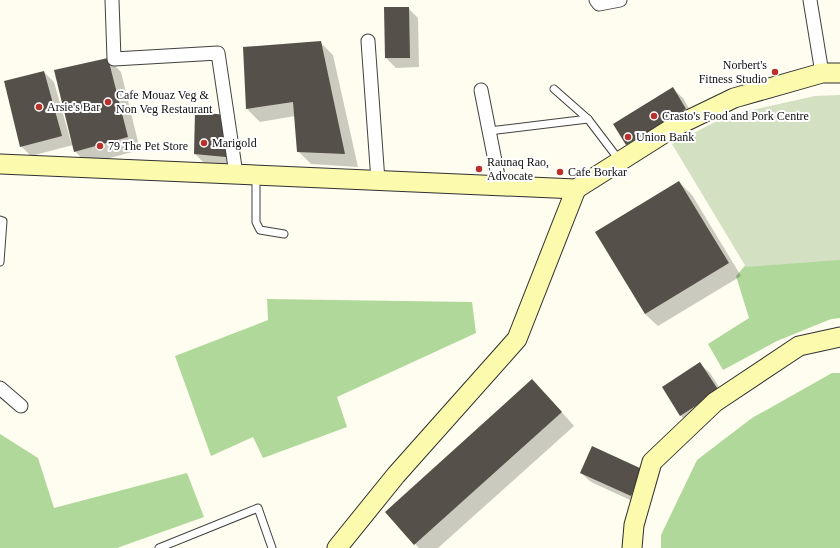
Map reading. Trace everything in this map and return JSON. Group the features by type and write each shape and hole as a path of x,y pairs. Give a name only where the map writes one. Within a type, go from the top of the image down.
{"main road":[{"path":"0,164 576,189 674,127 734,98 831,73"},
{"path":"337,548 396,475 517,339 576,189"},
{"path":"632,548 634,525 652,462 715,402 799,346 840,337"}],"street":[{"path":"112,0 114,59 218,53 236,174"},
{"path":"596,0 599,4 620,0"},
{"path":"810,0 831,73"},
{"path":"368,41 378,181"},
{"path":"481,90 500,186"},
{"path":"0,388 21,406"}],"lane":[{"path":"554,89 588,119 620,161"},
{"path":"489,131 588,119"},
{"path":"256,175 256,222 260,230 284,234"},
{"path":"0,220 3,221 0,262"},
{"path":"159,548 258,508 272,548"}],"green space":[{"path":"840,95 840,260 746,267 672,144 729,115 815,96"},
{"path":"840,247 840,318 831,319 777,341 723,370 708,344 749,318 736,276 750,260"},
{"path":"267,299 472,302 476,333 337,397 347,427 263,458 253,437 211,456 175,356 268,320"},
{"path":"832,373 840,373 840,548 661,548 661,535 697,460 752,418"},
{"path":"0,434 38,458 54,508 187,473 204,517 117,548 0,548"}],"building":[{"path":"384,7 409,7 410,58 385,58"},
{"path":"321,41 345,154 297,152 293,102 246,109 243,47"},
{"path":"108,58 128,137 74,152 54,70"},
{"path":"44,71 62,136 20,147 4,81"},
{"path":"673,87 686,109 626,145 613,124"},
{"path":"195,112 227,115 226,157 194,154"},
{"path":"679,181 729,263 645,314 595,232"},
{"path":"700,362 719,391 680,416 662,387"},
{"path":"532,379 562,412 414,545 385,512"},
{"path":"592,446 642,469 631,496 580,473"}],"place":[{"name":"Norbert's Fitness Studio","path":"775,72"},
{"name":"Cafe Mouaz Veg & Non Veg Restaurant","path":"108,102"},
{"name":"Arsie's Bar","path":"39,107"},
{"name":"Crasto's Food and Pork Centre","path":"654,116"},
{"name":"Union Bank","path":"628,137"},
{"name":"Marigold","path":"204,143"},
{"name":"79 The Pet Store","path":"100,146"},
{"name":"Raunaq Rao, Advocate","path":"479,169"},
{"name":"Cafe Borkar","path":"560,172"}]}
